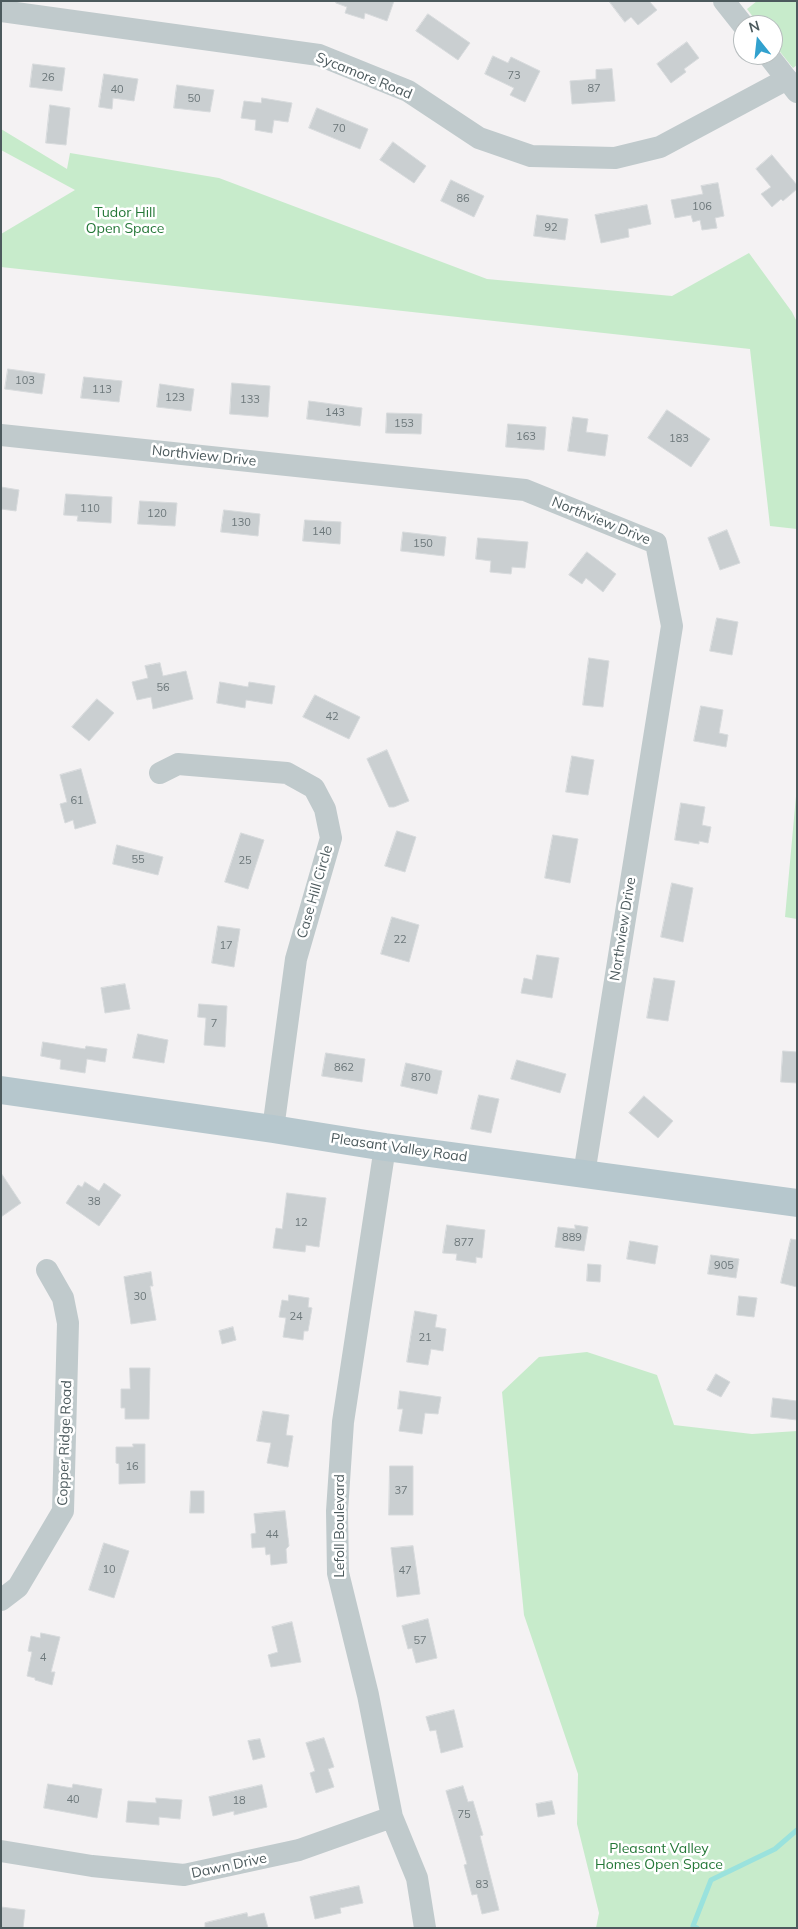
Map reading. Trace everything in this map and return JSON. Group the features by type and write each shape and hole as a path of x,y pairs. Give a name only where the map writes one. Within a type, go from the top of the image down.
{"main road":[{"name":"Pleasant Valley Road","path":"1,1090 385,1147 797,1203"}],"street":[{"path":"724,1 735,15"},
{"name":"Sycamore Road","path":"1,11 319,55 408,91 479,138 531,156 615,158 660,147 792,85"},
{"path":"776,65 792,85"},
{"name":"Northview Drive","path":"1,435 525,490 656,543 672,626 584,1174"},
{"name":"Case Hill Circle","path":"160,773 178,764 287,773 314,788 325,809 331,838 296,959 273,1129"},
{"name":"Lefoll Boulevard","path":"385,1147 343,1422 337,1511 338,1573 368,1696 392,1817 417,1878 425,1928"},
{"name":"Copper Ridge Road","path":"1,1600 18,1587 63,1511 68,1323 63,1298 47,1270"},
{"name":"Dawn Drive","path":"1,1851 92,1866 184,1875 300,1850 392,1817"}],"green space":[{"path":"757,1 797,1 797,65 793,68 783,56 783,15 752,15 747,9"},
{"name":"Tudor Hill Open Space","path":"1,129 67,169 70,153 219,178 487,279 672,296 749,253 792,312 797,322 797,529 770,526 750,349 1,267 1,234 75,190 1,150"},
{"path":"797,785 797,919 785,917"},
{"name":"Pleasant Valley Homes Open Space","path":"587,1352 657,1375 674,1425 752,1434 797,1431 797,1928 596,1928 599,1913 577,1824 578,1774 524,1615 502,1392 539,1357"}],"building":[{"path":"337,1 394,1 387,21 365,13 364,19 345,13 347,7 336,3"},
{"path":"609,1 649,1 657,10 638,25 631,17 625,22"},
{"path":"428,14 470,43 458,60 416,31"},
{"path":"687,42 699,58 684,69 686,72 671,83 657,64"},
{"path":"493,56 508,63 511,57 540,71 525,102 510,95 514,88 485,74"},
{"path":"33,64 65,68 62,91 30,87"},
{"path":"612,69 615,101 572,104 570,81 596,79 596,70"},
{"path":"104,74 138,79 134,101 113,98 112,109 99,107"},
{"path":"177,85 214,90 210,112 174,108"},
{"path":"262,98 292,103 288,122 274,120 272,133 255,130 256,120 241,118 244,101 261,103"},
{"path":"50,105 70,108 66,145 46,143"},
{"path":"317,108 368,129 360,149 309,128"},
{"path":"393,142 426,166 414,183 380,160"},
{"path":"772,155 797,185 797,189 783,201 781,199 772,207 761,194 771,187 756,169"},
{"path":"451,180 484,196 474,217 441,201"},
{"path":"718,183 724,216 715,218 717,228 702,230 700,220 693,222 691,215 675,218 671,200 703,194 701,186"},
{"path":"647,205 651,224 628,229 629,237 601,243 595,215"},
{"path":"537,215 568,219 565,240 534,236"},
{"path":"8,369 45,374 42,394 5,389"},
{"path":"84,377 122,381 119,402 81,398"},
{"path":"232,383 270,386 268,417 230,414"},
{"path":"160,384 194,389 191,411 157,407"},
{"path":"309,401 362,408 360,426 307,419"},
{"path":"667,410 710,439 691,467 648,438"},
{"path":"387,413 422,414 421,434 386,433"},
{"path":"573,417 588,419 586,432 608,435 605,456 568,451"},
{"path":"508,424 546,427 544,450 506,447"},
{"path":"1,487 19,490 16,511 1,509"},
{"path":"66,494 112,497 111,523 77,521 78,516 64,515"},
{"path":"140,501 177,503 175,526 138,524"},
{"path":"224,510 260,514 258,536 221,532"},
{"path":"305,520 341,522 340,544 303,541"},
{"path":"727,530 740,563 720,570 708,538"},
{"path":"403,532 446,537 444,556 401,551"},
{"path":"478,538 528,542 525,568 512,567 511,574 490,572 491,561 476,559"},
{"path":"587,552 616,574 603,592 586,578 582,584 569,575"},
{"path":"717,618 738,622 732,655 710,651"},
{"path":"589,658 609,661 603,707 583,705"},
{"path":"160,663 163,676 186,671 193,699 153,709 151,697 137,700 132,682 148,678 145,666"},
{"path":"220,682 248,687 249,682 275,686 272,704 246,700 245,708 217,703"},
{"path":"315,695 360,717 349,739 303,717"},
{"path":"97,699 114,713 89,741 72,727"},
{"path":"701,706 723,710 719,733 728,735 726,747 694,741"},
{"path":"387,750 409,801 394,807 389,807 367,759"},
{"path":"572,756 594,760 588,795 566,792"},
{"path":"81,769 96,823 75,829 73,820 65,823 60,804 67,802 60,775"},
{"path":"681,803 705,807 702,825 711,827 708,843 699,841 699,844 675,840"},
{"path":"397,831 416,837 405,872 385,866"},
{"path":"241,833 264,840 248,889 225,882"},
{"path":"553,835 578,839 570,883 545,878"},
{"path":"117,845 163,857 158,875 113,864"},
{"path":"672,883 693,888 683,942 661,937"},
{"path":"392,917 419,925 409,962 381,954"},
{"path":"218,926 240,929 234,967 212,963"},
{"path":"537,955 559,958 552,998 521,993 524,978 532,980"},
{"path":"654,978 675,981 668,1021 647,1018"},
{"path":"125,984 130,1009 105,1013 101,988"},
{"path":"199,1004 227,1006 225,1047 204,1045 206,1018 198,1017"},
{"path":"138,1034 168,1040 164,1063 133,1058"},
{"path":"43,1042 85,1049 86,1046 107,1049 105,1062 87,1059 85,1073 60,1069 61,1060 41,1056"},
{"path":"783,1051 797,1052 797,1083 781,1082"},
{"path":"326,1053 365,1059 362,1082 322,1076"},
{"path":"517,1060 566,1074 560,1093 511,1079"},
{"path":"406,1063 442,1071 437,1094 401,1086"},
{"path":"479,1095 499,1099 491,1133 471,1129"},
{"path":"644,1096 673,1121 658,1138 629,1113"},
{"path":"1,1173 21,1203 1,1217"},
{"path":"85,1182 99,1191 104,1183 121,1195 99,1226 66,1203 78,1185 82,1187"},
{"path":"287,1193 326,1198 319,1247 306,1245 305,1252 273,1248 276,1228 282,1229"},
{"path":"447,1225 485,1230 482,1258 476,1257 476,1263 456,1260 457,1254 443,1253"},
{"path":"575,1225 588,1227 584,1251 555,1247 558,1227 575,1229"},
{"path":"791,1239 797,1240 797,1287 781,1283"},
{"path":"630,1241 658,1246 655,1264 627,1259"},
{"path":"711,1255 739,1259 736,1278 708,1274"},
{"path":"588,1264 601,1265 600,1282 587,1281"},
{"path":"151,1272 153,1286 150,1286 156,1320 131,1324 124,1277"},
{"path":"289,1295 309,1298 308,1307 312,1308 308,1331 304,1331 303,1340 283,1337 286,1318 279,1317 282,1300 288,1301"},
{"path":"739,1296 757,1298 754,1317 737,1315"},
{"path":"415,1311 437,1315 435,1327 446,1329 443,1351 431,1349 428,1365 407,1362"},
{"path":"233,1327 236,1340 222,1344 219,1331"},
{"path":"130,1368 150,1368 149,1419 125,1419 125,1408 121,1408 121,1389 130,1389"},
{"path":"716,1374 730,1382 721,1397 707,1390"},
{"path":"400,1391 441,1397 438,1414 425,1413 422,1434 399,1431 403,1409 398,1409"},
{"path":"773,1398 797,1401 797,1420 771,1417"},
{"path":"263,1411 289,1415 286,1435 293,1436 288,1467 267,1463 271,1443 257,1441"},
{"path":"133,1444 145,1444 145,1483 119,1484 119,1464 116,1463 116,1447 133,1447"},
{"path":"390,1466 413,1466 413,1515 389,1515"},
{"path":"191,1491 204,1491 204,1513 190,1513"},
{"path":"285,1511 289,1546 286,1549 287,1563 271,1565 270,1554 266,1555 265,1547 252,1548 251,1534 256,1533 254,1514"},
{"path":"104,1543 129,1551 114,1598 89,1590"},
{"path":"413,1546 420,1594 397,1597 391,1548"},
{"path":"428,1619 437,1658 416,1663 412,1648 408,1649 402,1626"},
{"path":"292,1622 301,1662 271,1667 268,1655 278,1652 272,1627"},
{"path":"41,1633 60,1637 51,1672 55,1672 52,1685 27,1676 32,1652 28,1651 31,1636 40,1638"},
{"path":"454,1710 463,1747 441,1753 436,1730 430,1731 426,1717"},
{"path":"324,1738 334,1767 328,1769 334,1787 316,1793 310,1773 315,1771 306,1743"},
{"path":"260,1739 265,1757 253,1760 248,1741"},
{"path":"48,1784 72,1788 73,1784 102,1789 97,1818 44,1808"},
{"path":"262,1785 267,1807 234,1815 234,1811 213,1816 209,1797"},
{"path":"463,1786 468,1802 473,1801 483,1835 480,1836 499,1910 482,1914 477,1894 472,1895 464,1865 467,1864 446,1791"},
{"path":"156,1798 182,1800 180,1819 159,1817 159,1825 126,1822 128,1801 156,1803"},
{"path":"552,1801 555,1814 538,1817 536,1804"},
{"path":"359,1886 363,1903 340,1908 341,1913 315,1919 310,1897"},
{"path":"1,1907 25,1910 23,1928 1,1928"},
{"path":"247,1913 248,1917 264,1913 268,1928 205,1928 205,1923"}],"waterway":[{"path":"697,1928 693,1926 711,1880 775,1849 797,1830"}]}
